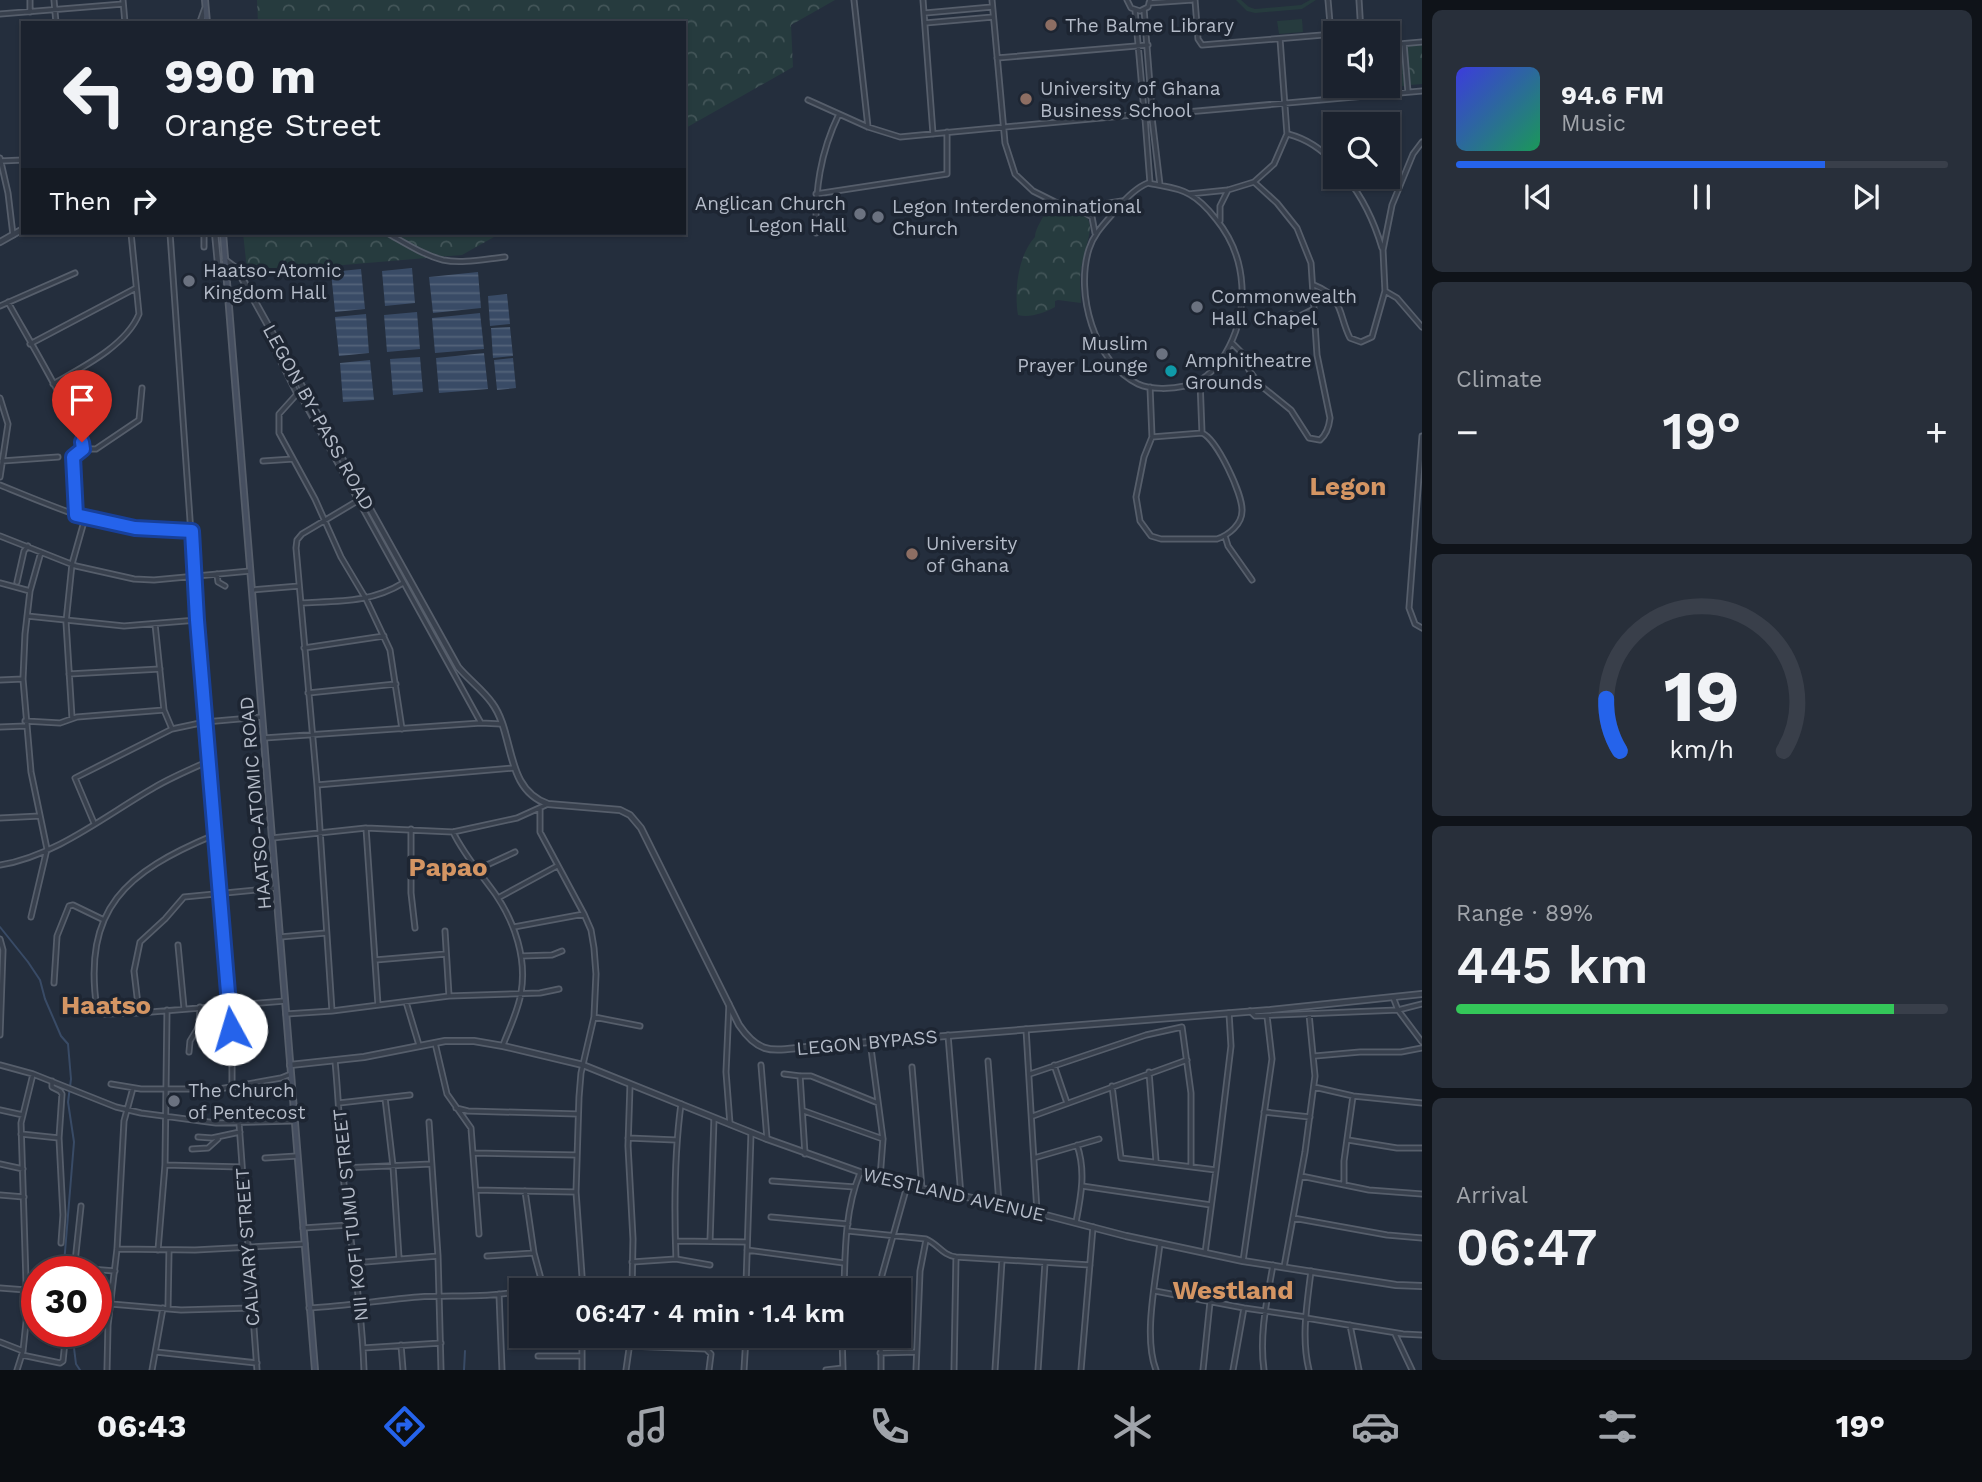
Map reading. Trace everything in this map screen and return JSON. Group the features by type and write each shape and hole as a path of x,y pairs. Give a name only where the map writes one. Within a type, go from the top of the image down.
{"main road":[{"path":"205,0 207,21"},
{"name":"HAATSO-ATOMIC ROAD","path":"223,235 315,1370"}],"street":[{"path":"30,0 30,12"},
{"path":"54,0 56,21"},
{"path":"854,0 868,127"},
{"path":"923,0 933,134"},
{"path":"992,0 1003,127 1010,164 1021,182 1048,200 1077,208 1092,217 1095,235"},
{"path":"1127,0 1130,8 1144,9"},
{"path":"1160,185 1144,9 1149,1 1196,0 1198,39 1202,45 1323,35"},
{"path":"1328,0 1331,21"},
{"path":"1359,0 1361,21"},
{"path":"0,14 123,2 125,21"},
{"path":"925,13 992,7"},
{"path":"201,21 205,9"},
{"path":"1135,10 1151,184"},
{"path":"925,23 993,17"},
{"path":"1189,194 1228,190 1254,182 1274,164 1287,134 1280,39"},
{"path":"1400,44 1422,42"},
{"path":"1404,44 1408,92"},
{"path":"997,58 1147,45"},
{"path":"808,100 868,127 900,137 1422,91"},
{"path":"1144,115 1148,109 1153,115"},
{"path":"816,233 816,194 823,152 839,114"},
{"path":"816,194 947,174 947,132"},
{"path":"1287,134 1310,142 1323,151"},
{"path":"1314,285 1335,298 1350,338 1361,342 1367,341 1374,334 1384,291 1383,250 1397,190 1413,154 1422,142"},
{"path":"13,234 8,193 0,160 21,160"},
{"path":"1232,343 1241,352 1260,386 1291,410 1309,438 1320,440 1326,434 1329,418 1317,355 1311,263 1297,228 1277,202 1254,182"},
{"path":"1160,185 1189,194 1220,223 1239,261 1242,280 1240,316 1232,343 1206,378 1186,386 1139,385 1115,365 1104,353 1091,323 1084,280 1086,262 1095,235 1140,186 1160,185"},
{"path":"1355,189 1364,202 1383,250"},
{"path":"1220,223 1220,206 1228,190"},
{"path":"1077,208 1124,201"},
{"path":"0,242 21,230"},
{"path":"53,384 97,358 133,325 139,314 131,235"},
{"path":"170,235 197,620 232,1037 232,1087"},
{"path":"204,235 204,247"},
{"path":"215,235 218,264 227,274"},
{"path":"391,235 425,254 441,259 452,261 505,257"},
{"name":"LEGON BY-PASS ROAD","path":"225,260 237,269 364,497 405,581 457,667 492,703 501,724"},
{"path":"0,306 75,273"},
{"path":"30,344 137,288"},
{"path":"1384,291 1397,298 1422,327"},
{"path":"8,302 72,416 83,449"},
{"path":"1291,314 1296,318 1314,309"},
{"path":"273,334 271,342 296,392 295,398 279,414 279,433 341,557 366,599 392,655 402,729"},
{"path":"1200,381 1202,433"},
{"path":"1150,387 1152,437 1141,470 1136,497 1140,521 1151,536 1161,539 1217,539 1225,536 1240,521 1241,502 1213,441 1202,433 1152,437"},
{"path":"76,515 73,457 83,449 96,449 139,420 142,388"},
{"path":"0,398 8,424 0,477"},
{"path":"303,400 481,723"},
{"path":"0,414 6,412"},
{"path":"1422,436 1409,608 1415,624 1422,628"},
{"path":"2,461 58,457"},
{"path":"263,461 293,459"},
{"path":"0,485 85,518 135,528 192,531"},
{"path":"332,1011 297,540 324,519 364,497"},
{"path":"72,718 66,622 72,564 85,518"},
{"path":"0,536 90,570 134,579 154,580 250,571"},
{"path":"1225,536 1228,546 1252,580"},
{"path":"17,582 27,546"},
{"path":"31,917 47,849 31,772 23,679 30,592 41,552"},
{"path":"217,574 218,582 225,586"},
{"path":"301,603 366,599 391,590 405,581"},
{"path":"0,583 30,592"},
{"path":"252,590 299,586"},
{"path":"27,616 124,626 197,620"},
{"path":"155,624 164,710 172,729"},
{"path":"304,648 384,636"},
{"path":"69,674 160,670"},
{"path":"0,680 23,679"},
{"path":"308,693 396,684"},
{"path":"0,727 60,723 72,718 164,710"},
{"path":"94,823 75,778 172,729 205,722 262,717"},
{"path":"264,738 481,723 501,724 514,768 526,790 537,801 548,804"},
{"path":"0,865 24,860 47,849 157,785 209,761"},
{"path":"317,785 514,768"},
{"path":"272,838 366,828 453,832 517,818 548,804"},
{"name":"LEGON BYPASS","path":"548,804 625,811 630,815 641,828 739,1025 751,1043 770,1050 1229,1013 1422,994"},
{"path":"540,809 540,832 584,914 592,936 596,986 594,1017 583,1065 578,1114 576,1192 582,1278"},
{"path":"0,818 40,816"},
{"path":"366,828 378,1005"},
{"path":"411,829 411,893 415,928"},
{"path":"453,832 514,926 521,956 521,993 503,1046"},
{"path":"215,835 174,852 136,877 119,895 104,920 94,952 97,1010 104,1014 139,1013 285,1001"},
{"path":"477,870 514,852"},
{"path":"498,898 557,866"},
{"path":"139,1013 134,971 140,942 186,895 276,888"},
{"path":"54,983 57,936 69,906 74,905 104,920"},
{"path":"514,926 584,914"},
{"path":"445,931 449,996"},
{"path":"280,937 327,933"},
{"path":"0,939 3,950 0,1035"},
{"path":"178,946 184,1008"},
{"path":"521,956 557,954 562,951"},
{"path":"375,960 446,954"},
{"path":"286,1014 449,996 540,993 559,989"},
{"path":"1393,997 1398,1010 1422,1042"},
{"path":"406,1002 419,1045"},
{"path":"729,1002 726,1072 730,1124"},
{"path":"1250,1011 1255,1016 1267,1016 1398,1010 1422,1004"},
{"path":"189,1052 190,1041 199,1026 200,1007"},
{"path":"158,1250 166,1118 167,1010"},
{"path":"1205,1253 1231,1046 1229,1013"},
{"path":"1284,1267 1314,1087 1315,1056 1309,1014"},
{"path":"1243,1261 1272,1053 1267,1016"},
{"path":"594,1017 640,1026"},
{"path":"1180,1017 1193,1122 1191,1166"},
{"path":"1030,1074 1154,1032 1182,1027"},
{"path":"1026,1029 1037,1212"},
{"path":"948,1035 961,1196"},
{"name":"WESTLAND AVENUE","path":"290,1065 377,1055 435,1042 462,1040 503,1046 583,1065 805,1154 879,1179 999,1203 1243,1261 1383,1283 1422,1286"},
{"path":"870,1041 883,1139 879,1179"},
{"path":"435,1042 445,1089 471,1128 479,1234"},
{"path":"1315,1056 1353,1052 1401,1052 1422,1048"},
{"name":"NII KOFI TUMU STREET","path":"335,1060 342,1168 353,1263 361,1305 364,1370"},
{"path":"1033,1116 1187,1060"},
{"path":"988,1061 999,1203"},
{"path":"0,1065 33,1074 126,1110 166,1118 239,1123 294,1121"},
{"path":"761,1065 767,1139"},
{"path":"1054,1065 1067,1103"},
{"path":"912,1067 922,1189"},
{"path":"1149,1072 1156,1162"},
{"path":"26,1256 21,1134 33,1074"},
{"path":"111,1084 133,1088 207,1090 290,1074"},
{"path":"784,1074 811,1076 878,1103"},
{"path":"800,1076 805,1154"},
{"path":"52,1081 52,1087 62,1094 59,1138 64,1215 61,1243"},
{"path":"630,1085 628,1138 632,1278"},
{"path":"1112,1086 1121,1157 1216,1170"},
{"path":"1314,1087 1353,1096 1422,1103"},
{"path":"112,1296 126,1110 133,1088"},
{"path":"339,1103 410,1095"},
{"path":"1344,1185 1344,1161 1353,1096"},
{"path":"385,1098 393,1166 398,1258"},
{"path":"676,1259 676,1140 681,1104"},
{"path":"456,1108 468,1111 578,1114"},
{"path":"0,1110 23,1115"},
{"path":"464,1118 468,1111"},
{"path":"804,1111 883,1139"},
{"path":"1264,1112 1310,1117"},
{"path":"710,1241 714,1118"},
{"path":"429,1122 440,1297 441,1370"},
{"name":"CALVARY STREET","path":"239,1123 257,1370"},
{"path":"198,1137 219,1137 240,1132"},
{"path":"746,1278 751,1133"},
{"path":"21,1134 59,1138"},
{"path":"192,1149 207,1149 219,1137"},
{"path":"628,1138 676,1140"},
{"path":"1034,1158 1099,1139"},
{"path":"1348,1140 1422,1149"},
{"path":"1076,1222 1082,1186 1082,1164 1077,1145"},
{"path":"473,1153 577,1156"},
{"path":"265,1158 297,1156"},
{"path":"0,1164 23,1168"},
{"path":"342,1168 430,1164"},
{"path":"164,1165 242,1167"},
{"path":"844,1278 848,1224 860,1174"},
{"path":"1301,1176 1395,1193 1422,1194"},
{"path":"772,1181 855,1187"},
{"path":"882,1278 907,1186"},
{"path":"1082,1186 1211,1205"},
{"path":"476,1189 576,1192"},
{"path":"525,1191 540,1278"},
{"path":"0,1195 24,1197"},
{"path":"76,1256 81,1206"},
{"path":"771,1217 848,1224"},
{"path":"1293,1218 1387,1235 1422,1238"},
{"path":"303,1228 349,1225"},
{"path":"1081,1370 1093,1227"},
{"path":"848,1231 926,1239 945,1254 956,1256 1090,1265"},
{"path":"916,1370 920,1271 926,1239"},
{"path":"675,1241 747,1242"},
{"path":"1149,1370 1156,1370 1151,1358 1149,1335 1160,1243"},
{"path":"117,1249 248,1248 305,1244"},
{"path":"152,1370 165,1308 169,1250"},
{"path":"747,1250 845,1263"},
{"path":"486,1256 534,1253"},
{"path":"353,1263 438,1256"},
{"path":"954,1370 956,1256"},
{"path":"632,1262 676,1259 710,1265"},
{"path":"995,1370 1002,1260"},
{"path":"1038,1370 1045,1263"},
{"path":"1265,1370 1262,1352 1265,1311 1273,1265"},
{"path":"1309,1370 1305,1350 1311,1271"},
{"path":"0,1288 21,1290"},
{"path":"1155,1291 1394,1333 1422,1335"},
{"path":"309,1308 361,1305 419,1297 509,1293"},
{"path":"499,1294 502,1370"},
{"path":"1203,1370 1210,1302"},
{"path":"112,1304 203,1310 251,1308"},
{"path":"1233,1370 1244,1308"},
{"path":"1350,1325 1359,1370"},
{"path":"1394,1333 1412,1370"},
{"path":"0,1342 23,1353 60,1363 63,1361 64,1347"},
{"path":"363,1348 442,1343"},
{"path":"401,1345 403,1370"},
{"path":"17,1370 23,1347"},
{"path":"107,1370 108,1347"},
{"path":"582,1348 582,1370"},
{"path":"626,1370 629,1348"},
{"path":"680,1348 706,1349 711,1354 709,1370"},
{"path":"744,1370 745,1348"},
{"path":"825,1370 843,1369 842,1348"},
{"path":"880,1348 881,1370"},
{"path":"156,1352 257,1363"},
{"path":"880,1353 916,1352"},
{"path":"538,1356 582,1356"}],"green space":[{"path":"257,0 835,0 791,25 793,67 686,128 686,21 258,21"},
{"path":"1236,0 1241,0 1255,9 1301,5 1316,0 1302,9 1255,13 1247,11"},
{"path":"1302,19 1303,32 1279,34 1277,21"},
{"path":"1422,44 1422,84 1410,85 1406,46"},
{"path":"1400,47 1403,47 1405,86 1400,86"},
{"path":"1048,207 1079,213 1086,217 1090,224 1080,273 1081,303 1058,300 1055,301 1055,307 1042,313 1018,315 1017,285 1021,263"},
{"path":"243,235 497,235 462,255 260,272 247,270"}],"water":[{"path":"412,268 415,303 385,306 382,271"},
{"path":"361,269 365,309 335,312 331,272"},
{"path":"478,272 481,308 433,313 429,277"},
{"path":"507,294 510,324 490,326 488,296"},
{"path":"417,312 420,349 387,352 384,315"},
{"path":"480,313 484,349 435,353 432,318"},
{"path":"366,314 369,353 339,356 335,317"},
{"path":"510,327 513,356 493,358 491,328"},
{"path":"484,353 488,389 439,393 436,358"},
{"path":"420,357 423,392 393,395 390,359"},
{"path":"513,358 516,388 497,390 494,360"},
{"path":"370,360 374,400 343,402 340,363"}],"waterway":[{"path":"0,927 40,980 61,1036 68,1044 71,1079 68,1102 74,1142 65,1256"},
{"path":"74,1347 76,1364 80,1370"},
{"path":"464,1370 465,1351"}],"place":[{"name":"The Balme Library","path":"1051,25"},
{"name":"University of Ghana Business School","path":"1026,99"},
{"name":"Anglican Church Legon Hall","path":"860,214"},
{"name":"Legon Interdenominational Church","path":"878,217"},
{"name":"Haatso-Atomic Kingdom Hall","path":"189,281"},
{"name":"Commonwealth Hall Chapel","path":"1197,307"},
{"name":"Muslim Prayer Lounge","path":"1162,354"},
{"name":"Amphitheatre Grounds","path":"1171,371"},
{"name":"University of Ghana","path":"912,554"},
{"name":"The Church of Pentecost","path":"174,1101"}],"district":[{"name":"Legon","path":"1348,486"},
{"name":"Papao","path":"448,867"},
{"name":"Haatso","path":"106,1005"},
{"name":"Westland","path":"1233,1290"}],"route":[{"path":"82,442 82,451 73,457 76,515 149,530 192,531 231,1029"}]}
